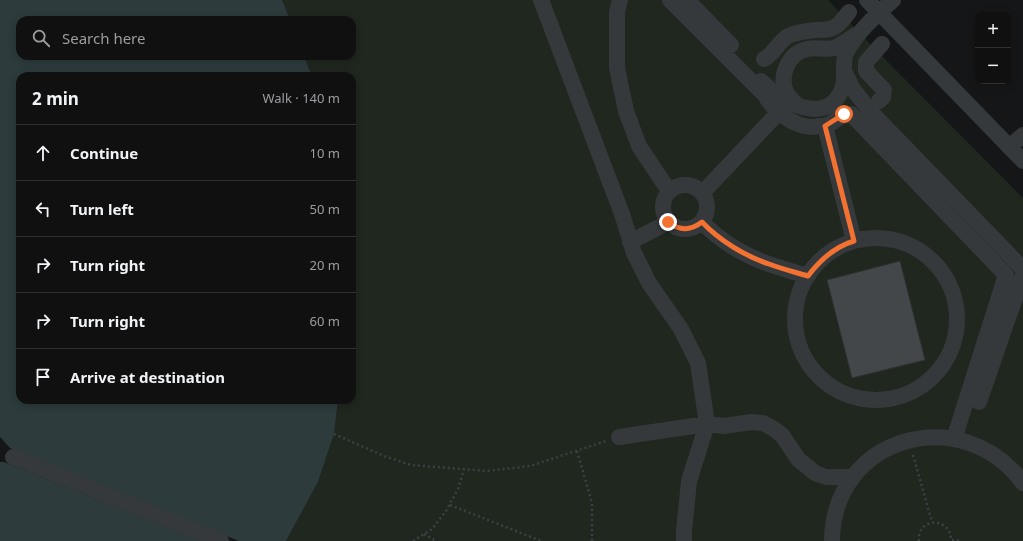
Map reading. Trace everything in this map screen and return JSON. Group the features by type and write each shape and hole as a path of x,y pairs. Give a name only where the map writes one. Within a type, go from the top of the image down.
{"street":[{"path":"541,0 622,214 634,253 649,283 682,329 698,363 707,424 690,481 684,541"},
{"path":"620,0 617,12 617,68 626,111 639,146 664,185 670,191"},
{"path":"670,0 765,95 769,102 791,121 813,127 825,126 844,114 851,114 1006,275 954,439"},
{"path":"687,0 772,77 777,76 785,70"},
{"path":"867,0 1023,161"},
{"path":"837,100 844,82 844,58 859,33 878,12 893,0"},
{"path":"759,64 769,57 782,40 788,36 806,31 829,30 837,26 849,12"},
{"path":"795,104 787,94 783,82 785,70 789,61 796,54 805,49 829,49 837,47 859,33"},
{"path":"874,106 883,97 884,90 866,71 866,62 882,44"},
{"path":"759,64 758,79 787,101 805,108 817,109 828,106 837,100 844,98 874,106"},
{"path":"844,71 853,88 874,106 1023,269"},
{"path":"708,187 779,112"},
{"path":"825,126 854,241"},
{"path":"1009,147 1023,135"},
{"path":"685,185 699,189 704,194 707,201 706,216 702,222 696,227 681,229 674,227 668,222 663,208 664,201 670,191 678,186 685,185"},
{"path":"702,222 709,230 751,257 808,276"},
{"path":"630,242 661,226"},
{"path":"874,238 887,239 912,247 934,262 942,273 953,296 956,310 955,336 945,361 929,380 907,394 882,400 870,400 851,396 834,388 823,381 807,361 797,338 795,312 800,293 808,276 815,265 825,256 854,241 874,238"},
{"path":"979,402 1023,275"},
{"path":"619,437 707,424 724,426 752,422 763,423 782,435 798,459 815,474 826,477 852,477"},
{"path":"832,541 835,511 842,494 852,477 862,466 877,454 899,443 928,438 954,439 982,447 1006,463 1023,483"},
{"path":"13,457 221,541"}],"path":[{"path":"334,434 384,456 412,465 487,471 530,466 619,437"},
{"path":"910,441 932,522"},
{"path":"577,451 592,503 592,541"},
{"path":"413,541 432,529 450,505 458,490 464,468"},
{"path":"450,505 541,541"},
{"path":"919,541 920,532 932,522 946,526 951,535 952,541 961,541"},
{"path":"424,534 436,541"}],"shaded area":[{"path":"0,0 282,0 288,16 16,16 16,60 306,60 310,72 16,72 16,404 338,404 334,434 318,482 286,541 239,541 10,448 0,437"},
{"path":"282,0 828,0 1023,198 1023,541 286,541 318,482 334,434 338,404 356,404 356,72 310,72 306,60 356,60 356,16 288,16"},
{"path":"0,462 4,462 201,541 0,541"}],"building":[{"path":"900,261 925,360 852,378 827,280"}],"route":[{"path":"668,222 674,227 689,229 696,227 702,222 709,230 751,257 808,276 815,265 825,256 854,241 825,126 844,114"}]}
